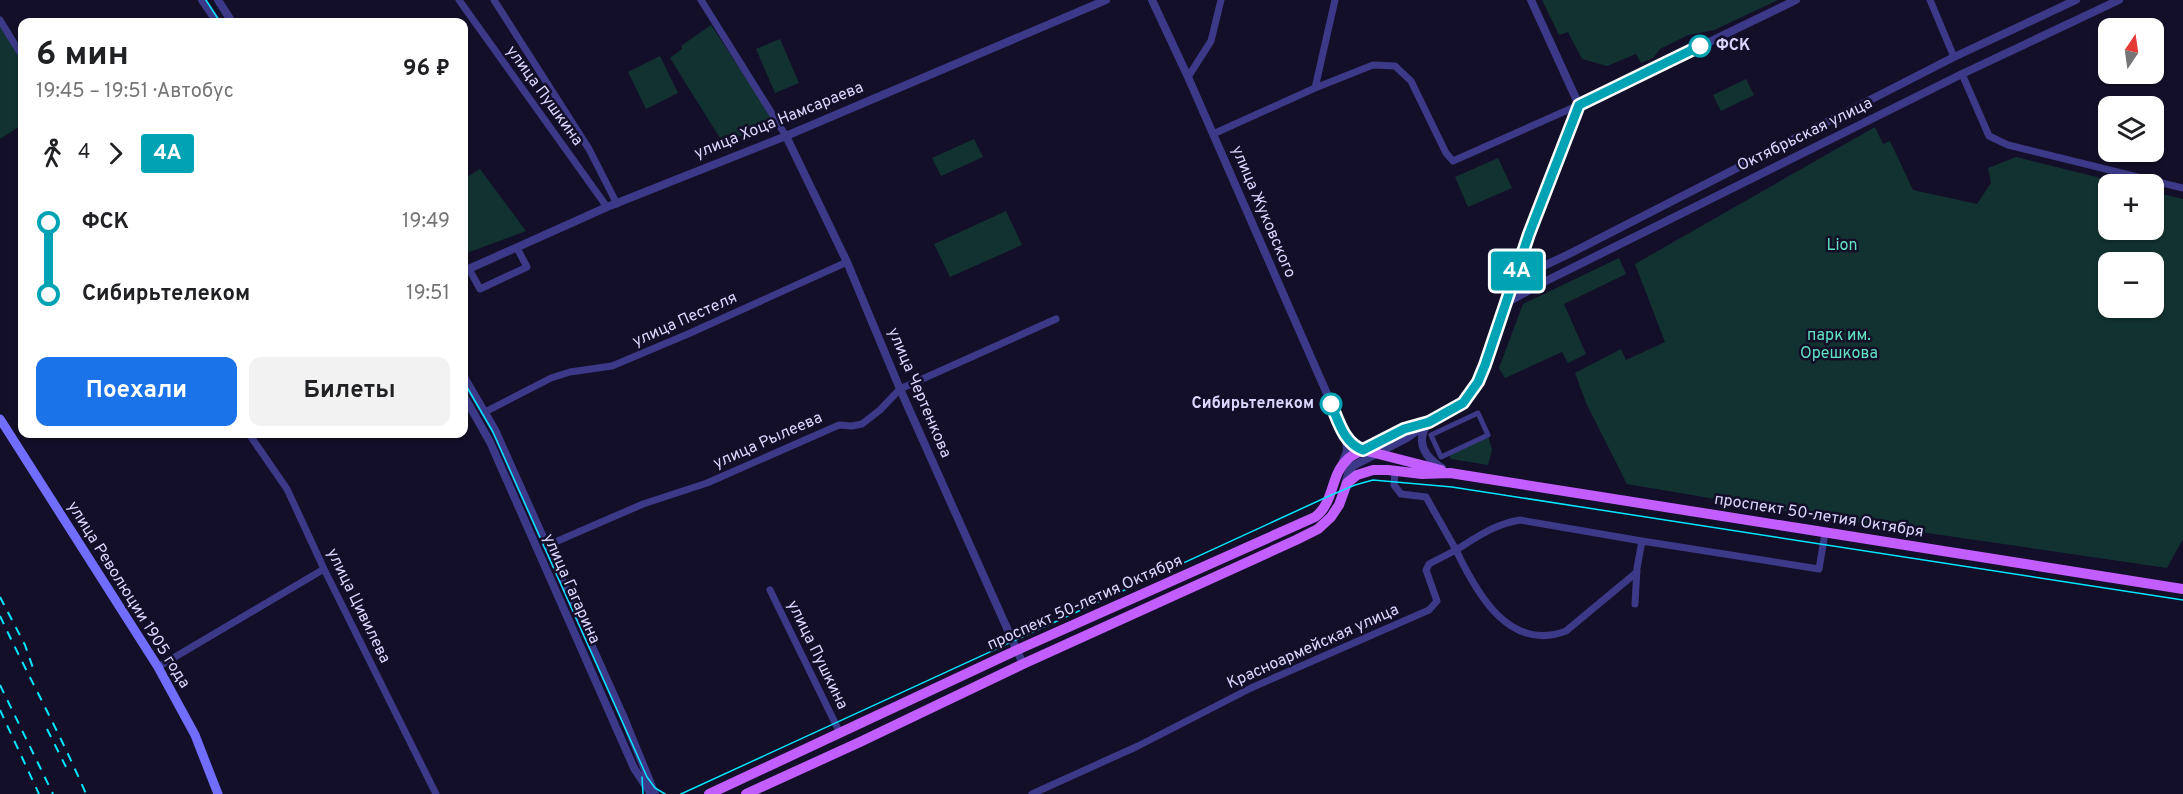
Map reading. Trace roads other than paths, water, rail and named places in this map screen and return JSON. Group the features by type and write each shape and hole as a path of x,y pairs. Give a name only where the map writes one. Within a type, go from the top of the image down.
{"main road":[{"name":"улица Революции 1905 года","path":"0,419 158,667 195,735 218,794"},
{"name":"проспект 50-летия Октября","path":"1363,450 1428,465 1450,473"},
{"path":"1340,468 1347,459 1363,450"},
{"name":"проспект 50-летия Октября","path":"709,794 1017,650 1315,517 1329,501 1340,468"},
{"name":"проспект 50-летия Октября","path":"746,794 1023,663 1318,529 1331,517 1339,505 1347,483 1357,475 1373,470 1422,474 1450,473 2183,589"}],"street":[{"path":"202,0 214,18"},
{"path":"218,0 229,18"},
{"name":"улица Пушкина","path":"459,0 607,207"},
{"name":"улица Пушкина","path":"494,0 589,148 617,204"},
{"path":"701,0 786,136"},
{"name":"улица Хоца Намсараева","path":"468,269 607,207 786,136 1106,0"},
{"name":"улица Жуковского","path":"1152,0 1346,437"},
{"path":"1188,77 1211,41 1221,0"},
{"path":"1315,88 1335,0"},
{"path":"1344,490 1349,471 1353,466 1407,438 1429,422 1463,403 1478,382 1485,365 1529,234 1579,105 1531,0"},
{"path":"1213,134 1315,88 1373,65 1395,66 1412,81 1446,153 1453,161 1579,105 1796,0"},
{"path":"1930,0 1954,57"},
{"name":"Октябрьская улица","path":"1514,280 1954,57 2076,0"},
{"name":"Октябрьская улица","path":"1508,302 1573,267 1962,74 2119,0"},
{"path":"0,20 18,49"},
{"path":"1962,74 1989,136 2007,145 2183,188"},
{"name":"улица Чертенкова","path":"786,136 847,262 900,389 1023,663"},
{"path":"1794,139 1801,154"},
{"path":"1639,218 1645,232"},
{"path":"468,273 480,289 527,267 516,248"},
{"path":"1567,255 1573,267"},
{"name":"улица Пестеля","path":"485,412 530,387 570,372 612,366 847,262"},
{"name":"улица Рылеева","path":"546,546 643,504 707,483 839,425 862,424 900,389 1056,319"},
{"name":"улица Гагарина","path":"468,384 495,430 649,774 653,794"},
{"name":"улица Гагарина","path":"468,403 490,442 634,768 653,794"},
{"path":"1478,413 1488,435 1441,457 1431,435 1478,413"},
{"path":"1346,437 1363,450 1404,429 1429,422"},
{"path":"1429,422 1422,432 1423,450 1431,461 1450,473"},
{"path":"1340,468 1347,451 1346,437"},
{"name":"улица Цивилева","path":"252,438 287,489 324,569 436,794"},
{"path":"1395,470 1394,485 1401,494 1426,497 1476,590 1494,613 1503,621 1521,630 1543,636 1552,636 1566,631 1637,572"},
{"path":"1455,550 1504,523 1520,520 1820,569 1825,532"},
{"path":"1635,604 1642,541"},
{"name":"Красноармейская улица","path":"1032,794 1138,746 1251,688 1429,610 1437,601 1426,570 1429,564 1455,550"},
{"path":"158,667 324,569"},
{"name":"улица Пушкина","path":"770,590 840,733"}],"tram line":[{"path":"206,0 217,18"},
{"path":"468,389 493,432 647,777 655,788 665,794"},
{"path":"681,794 1329,496 1373,480 1452,487 2183,600"},
{"path":"642,777 643,794"}],"railway":[{"path":"0,597 25,645 33,668"},
{"path":"0,616 86,794"},
{"path":"0,685 53,794"},
{"path":"0,710 39,794"},
{"path":"47,729 66,767"}],"place":[{"name":"ФСК","path":"1700,46"},
{"name":"Сибирьтелеком","path":"1331,404"}],"park label":[{"name":"Lion","path":"1842,246"},
{"name":"парк им. Орешкова","path":"1839,345"}]}
